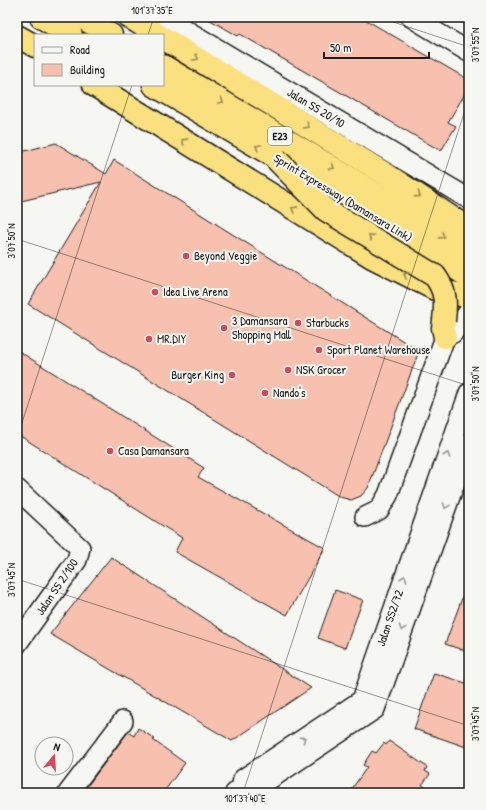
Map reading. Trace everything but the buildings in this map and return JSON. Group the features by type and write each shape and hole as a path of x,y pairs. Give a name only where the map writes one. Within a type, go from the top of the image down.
{"highway":[{"path":"41,17 69,34"},
{"path":"81,17 109,34"},
{"path":"128,17 156,34"},
{"path":"17,36 34,45"},
{"path":"164,39 387,175 469,230"},
{"path":"17,50 34,58"},
{"name":"Sprint Expressway (Damansara Link)","path":"164,67 393,215 469,277"},
{"path":"93,86 372,257 435,289 469,297"},
{"name":"Sprint Expressway (Damansara Link)","path":"156,86 276,159 469,253"},
{"path":"276,159 326,210 434,276 442,286 446,300 443,328 445,337"}],"street":[{"name":"Jalan SS 20/10","path":"164,17 467,192"},
{"path":"411,17 469,52"},
{"path":"365,516 379,510 388,495 445,337 453,334 469,311"},
{"name":"Jalan SS2/72","path":"327,732 362,700 469,393"},
{"name":"Jalan SS2/72","path":"238,791 252,790 275,767 327,732 375,709 469,443"},
{"name":"Jalan SS 2/100","path":"17,489 80,548 77,560 17,644"},
{"path":"68,793 123,721"}],"place":[{"name":"Beyond Veggie","path":"186,256"},
{"name":"Idea Live Arena","path":"155,292"},
{"name":"Starbucks","path":"298,323"},
{"name":"3 Damansara Shopping Mall","path":"224,328"},
{"name":"MR.DIY","path":"149,339"},
{"name":"Sport Planet Warehouse","path":"319,350"},
{"name":"NSK Grocer","path":"288,370"},
{"name":"Burger King","path":"232,375"},
{"name":"Nando's","path":"265,393"},
{"name":"Casa Damansara","path":"110,451"}]}
